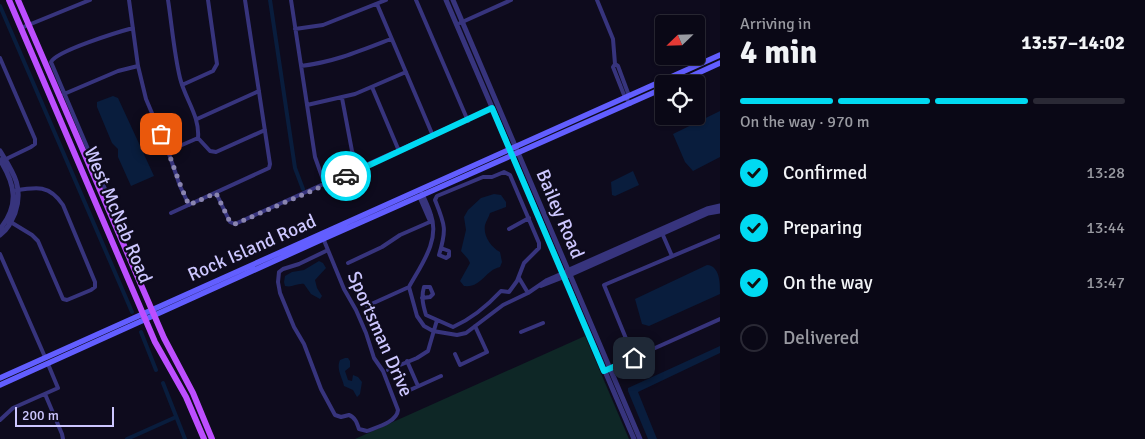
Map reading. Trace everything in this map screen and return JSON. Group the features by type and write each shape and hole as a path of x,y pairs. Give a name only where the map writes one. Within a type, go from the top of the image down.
{"main road":[{"name":"West McNab Road","path":"10,0 155,342 186,397 204,439"},
{"name":"West McNab Road","path":"18,0 153,313 193,393 212,439"},
{"name":"Rock Island Road","path":"629,101 720,55"},
{"path":"694,75 720,63"},
{"name":"Rock Island Road","path":"145,317 514,151 655,91"},
{"path":"0,378 86,339 145,317"},
{"path":"0,384 48,364 145,317"},
{"path":"48,364 52,358 80,345 86,339"},
{"path":"0,384 41,365 45,357"}],"street":[{"path":"22,28 90,0"},
{"path":"129,0 138,66 146,99 189,205"},
{"path":"168,0 182,85 199,128 198,138 210,152 216,152 265,130"},
{"path":"182,85 213,71 217,64 208,0"},
{"path":"171,213 268,168 270,164 245,0"},
{"path":"290,0 315,157 325,185"},
{"path":"295,30 323,25 386,0"},
{"path":"416,0 468,121"},
{"name":"Bailey Road","path":"446,0 460,23 607,370 634,439"},
{"name":"Bailey Road","path":"453,0 492,108 514,151"},
{"path":"460,23 511,0"},
{"path":"597,0 614,39 615,64 618,66 629,101"},
{"path":"377,4 433,136"},
{"path":"111,203 51,64 51,60 110,34 133,28"},
{"path":"301,66 324,64 391,39"},
{"path":"0,58 35,139 35,144 32,147 2,160"},
{"path":"64,94 118,71 138,66"},
{"path":"306,105 342,98 406,72"},
{"path":"372,87 399,151"},
{"path":"196,119 259,91"},
{"path":"342,98 352,152 359,170"},
{"path":"216,193 230,222 235,224 468,121 492,108"},
{"path":"168,151 198,138"},
{"path":"0,151 2,160 16,190 9,222 0,235"},
{"path":"422,298 426,314 453,327 489,304 501,291 508,292 518,278 524,263 540,248 510,175 504,172 492,177 483,177 437,196 435,200 444,222 445,231 439,255"},
{"path":"9,222 32,235 38,241 63,299 67,300 95,287 95,282 63,205 56,194 34,188 16,190"},
{"path":"367,306 409,287 429,251 434,234 432,217 420,193"},
{"path":"409,287 418,316 424,326 433,331 457,335 466,333 503,305 539,287 547,280 566,274 706,209 720,206"},
{"path":"661,231 720,210"},
{"path":"509,229 529,218"},
{"path":"0,229 9,222"},
{"path":"348,263 382,247 400,235 432,222"},
{"path":"661,231 672,256"},
{"name":"Sportsman Drive","path":"322,236 328,250 344,289 366,333 374,358 383,371 398,410 398,415 394,419 367,431 359,429 356,420 352,416 341,417 335,415 280,293 279,272 328,250"},
{"path":"634,358 604,285 720,236"},
{"path":"429,251 446,258 450,254 445,248 441,248"},
{"path":"0,254 45,357"},
{"path":"518,278 528,293"},
{"path":"607,370 720,319"},
{"path":"388,370 428,351 437,320"},
{"path":"521,332 543,323"},
{"path":"455,354 460,365 487,352 475,326"},
{"path":"407,361 418,386"},
{"path":"0,420 13,408 58,388 48,364"},
{"name":"Bailey Road","path":"607,370 640,439"},
{"path":"401,394 441,376"},
{"path":"45,394 63,439"}],"green space":[{"path":"585,336 629,439 355,439"}],"water":[{"path":"113,96 118,98 154,176 131,186 118,157 118,149 112,143 97,107 97,102"},
{"path":"720,111 720,157 693,171 685,162 673,134 691,125 705,125 705,118"},
{"path":"633,171 639,185 615,196 612,195 611,182"},
{"path":"494,194 501,195 506,202 506,207 490,213 485,224 485,233 488,241 500,252 502,262 500,267 479,282 470,286 464,286 460,281 470,263 461,251 466,230 464,217 468,210 481,198"},
{"path":"319,261 326,268 315,280 322,296 320,299 311,294 304,284 285,286 285,276 292,272 304,270"},
{"path":"707,265 715,268 717,272 720,294 649,326 642,324 635,299"},
{"path":"720,346 720,353 638,392 657,439 648,439 628,388"},
{"path":"348,358 350,361 350,367 345,371 348,380 352,381 353,375 362,382 360,394 357,397 353,390 344,386 340,373 340,360"}],"waterway":[{"path":"270,0 295,168 303,189"},
{"path":"0,6 132,312"},
{"path":"141,332 156,370"},
{"path":"163,383 185,439"},
{"path":"127,439 176,417"}],"way so far":[{"path":"161,134 189,205 216,193 230,222 235,224 346,176"}],"route":[{"path":"346,176 468,121 492,108 604,371 634,358"}]}
